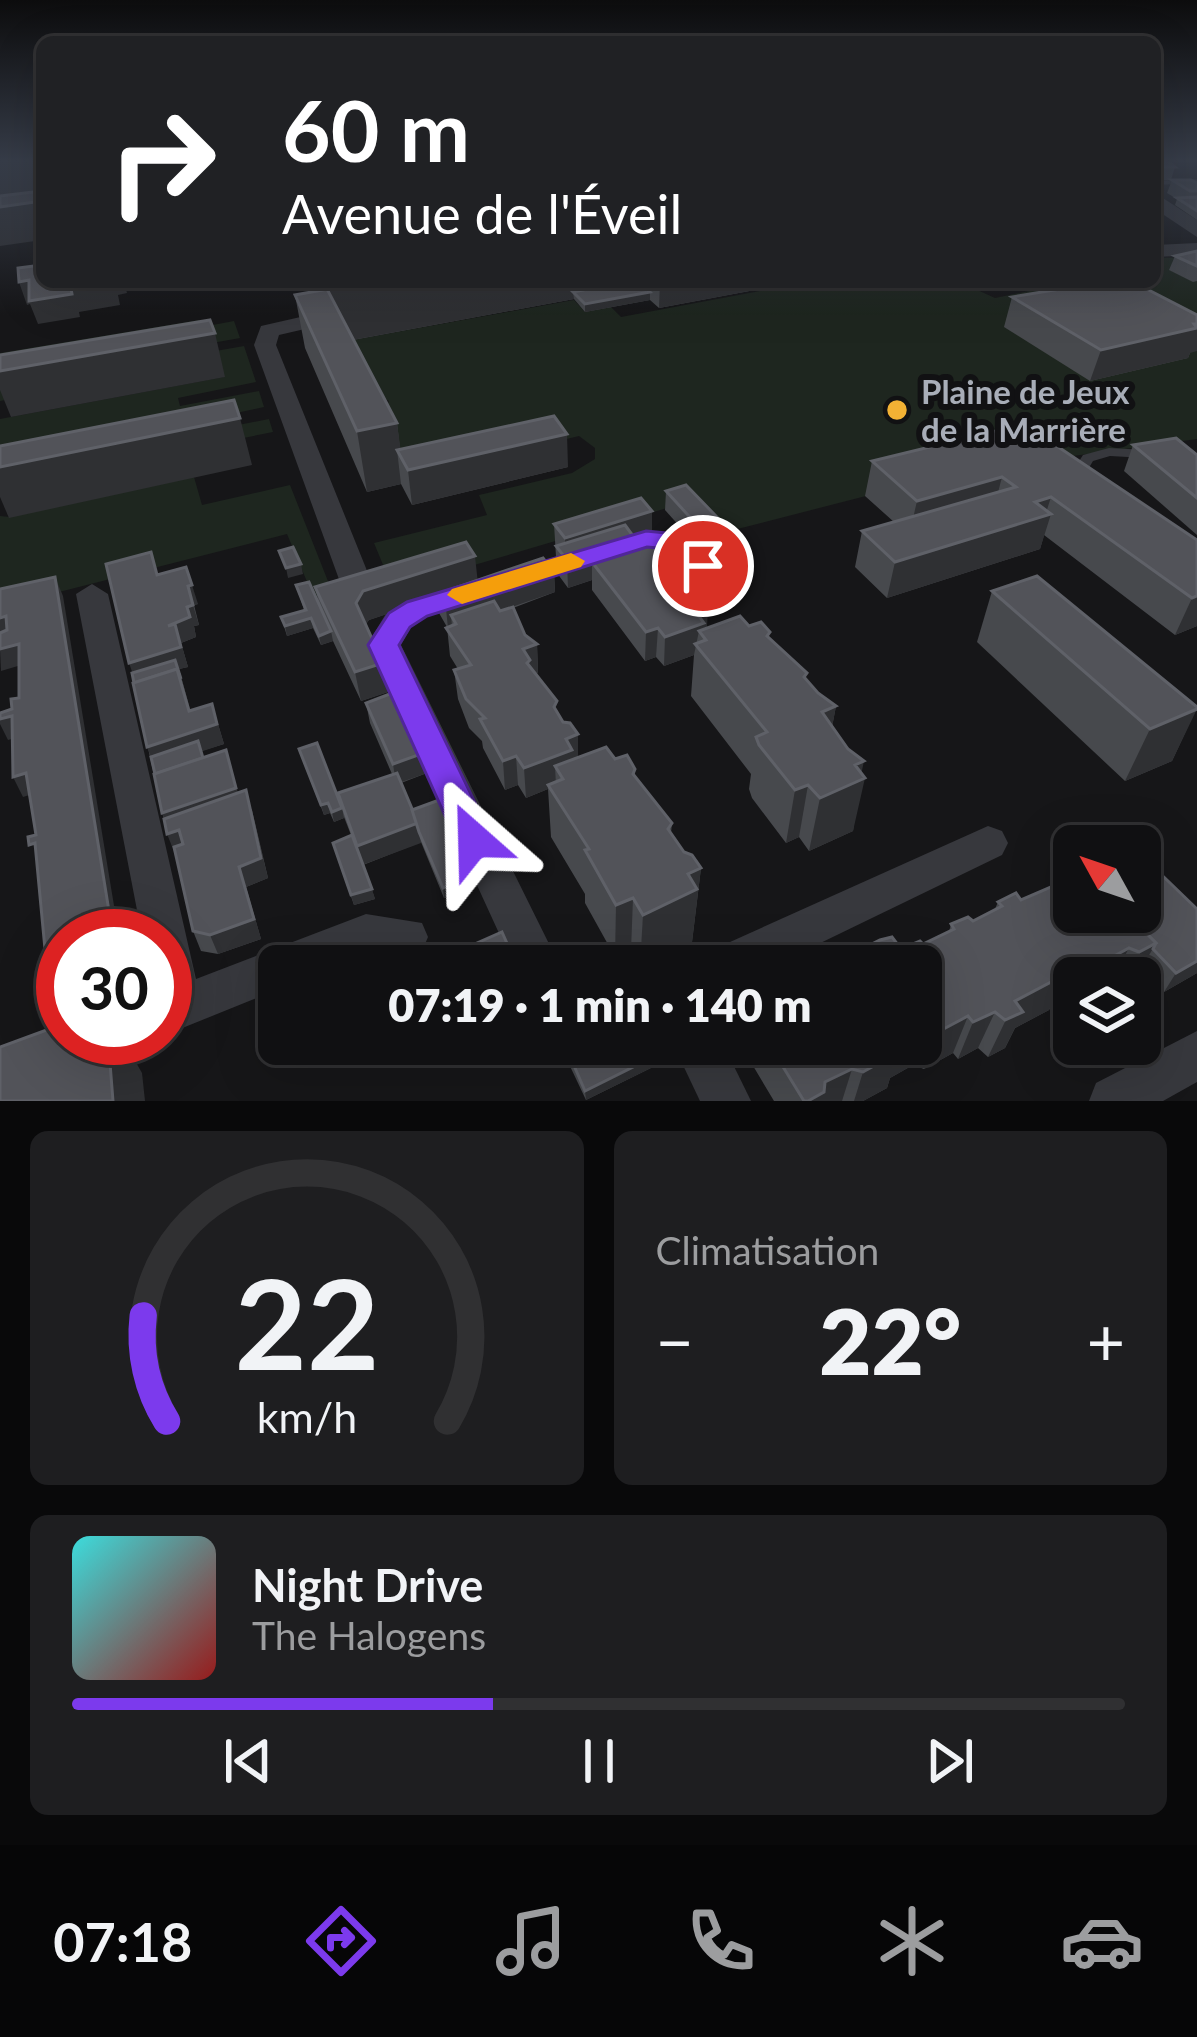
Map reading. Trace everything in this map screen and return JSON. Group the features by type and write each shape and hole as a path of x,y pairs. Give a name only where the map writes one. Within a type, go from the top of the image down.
{"street":[{"path":"1161,251 1197,249"},
{"path":"353,312 288,323 269,331 265,345 360,593"},
{"path":"527,945 389,661 384,645 389,634 417,609 646,539 677,541 719,584"},
{"path":"92,594 158,909"},
{"path":"772,945 988,843"},
{"path":"338,945 366,934 406,937"},
{"path":"192,1002 258,976"},
{"path":"708,1065 726,1101"},
{"path":"1114,1101 1192,1067"}],"lane":[{"path":"1090,490 1083,466 1088,458 1109,452 1156,454"}],"shaded area":[{"path":"1197,257 1197,439 1022,463 1014,458 714,535 684,503 393,589 374,543 487,515 479,495 572,473 595,459 595,448 579,436 411,477 381,418 389,401 367,389 336,343 574,300 585,312 611,307 621,317 770,289 960,288 995,298 1044,288 1161,288 1161,258"},
{"path":"199,320 202,327 234,321 240,338 168,351 170,359 244,346 256,382 178,398 180,406 259,391 264,407 185,424 187,435 269,419 273,432 0,487 0,419 224,377 194,364 0,401 0,353"},
{"path":"194,477 202,505 290,485 339,609 321,615 287,534 0,607 0,516"}],"building":[{"path":"1197,251 1197,266 1175,256"},
{"path":"36,266 36,288 77,288 71,289 72,294 29,301 29,280 19,282 18,268"},
{"path":"322,288 333,288 327,289 397,423 357,431 295,295"},
{"path":"646,288 650,292 585,304 573,292"},
{"path":"1067,288 1145,288 1197,315 1197,328 1101,350 1012,297"},
{"path":"210,320 215,333 0,371 0,355"},
{"path":"234,400 240,418 0,467 0,446"},
{"path":"554,416 567,434 408,470 397,450"},
{"path":"1024,424 1197,540 1197,596 1192,598 1051,497 1035,502 1051,514 895,562 862,531 1016,487 1002,477 917,501 872,461"},
{"path":"1176,438 1197,455 1197,498 1133,445"},
{"path":"686,485 741,542 719,549 666,491"},
{"path":"641,498 652,511 565,538 554,524"},
{"path":"625,525 641,547 651,544 695,603 708,611 698,615 704,623 665,637 658,628 646,632 592,562 603,559 596,551 567,560 556,546"},
{"path":"466,542 475,556 363,591 356,603 383,663 355,672 315,587"},
{"path":"293,547 301,564 286,568 279,551"},
{"path":"151,552 157,575 186,567 193,605 187,607 190,617 168,626 175,624 181,647 129,663 106,564"},
{"path":"543,558 554,573 446,609 437,594"},
{"path":"1037,576 1197,709 1150,729 992,591"},
{"path":"55,577 109,909 41,909 35,843 29,845 28,837 36,835 26,773 13,777 12,716 0,719 0,713 12,709 11,699 19,698 19,644 0,649 0,633 7,630 6,616 0,618 0,589"},
{"path":"309,582 331,631 319,636 311,618 285,626 281,617 306,610 296,585"},
{"path":"494,601 500,611 513,607 525,635 537,644 523,649 530,660 527,663 557,701 554,707 563,722 578,734 566,739 572,750 524,768 516,756 503,761 480,719 485,718 466,699 454,670 471,665 446,628 456,624 451,615"},
{"path":"740,616 749,626 761,622 770,632 767,636 807,673 804,677 818,693 836,706 822,712 848,749 864,761 855,765 865,778 820,798 808,785 795,790 759,745 756,737 767,732 695,644 706,640 699,631"},
{"path":"175,660 181,679 177,669 134,683 132,673"},
{"path":"177,669 189,711 212,704 217,724 147,747 133,683"},
{"path":"395,692 424,753 393,764 366,703"},
{"path":"198,741 203,758 155,774 151,757"},
{"path":"317,743 342,808 332,812 328,803 321,805 299,749"},
{"path":"606,747 615,759 627,755 633,774 672,823 668,829 701,868 688,874 697,889 643,915 633,898 616,905 585,850 589,849 548,785 563,779 555,766"},
{"path":"226,750 236,788 162,813 154,774"},
{"path":"397,773 418,823 357,846 338,793"},
{"path":"246,790 261,858 239,867 254,919 210,935 193,931 192,909 188,909 174,847 183,844 179,830 167,834 164,819"},
{"path":"442,799 475,874 443,888 412,810"},
{"path":"352,835 372,889 351,895 333,843"},
{"path":"1161,874 1197,909 1197,961 1176,973 1153,949 1156,943 1146,933 1161,933"},
{"path":"1053,886 1053,933 1146,933 1156,943 1112,957 1053,957 1053,981 1015,1001 1023,1012 1005,1020 995,1012 973,1022 968,1016 942,1030 942,945 910,945 954,929 951,924 968,917 973,921 1016,893 1021,900"},
{"path":"502,932 508,945 473,945"},
{"path":"892,937 898,945 870,945 880,940"},
{"path":"36,1034 36,1065 110,1065 113,1101 0,1101 0,1047"},
{"path":"574,1065 637,1065 585,1091"},
{"path":"782,1065 876,1065 863,1072 852,1069 825,1082 824,1092 804,1101"}],"slow traffic":[{"path":"462,595 571,561"}],"place":[{"name":"Plaine de Jeux de la Marrière","path":"897,410"}],"route":[{"path":"474,840 389,661 384,645 400,620 417,609 646,539 677,541 703,566"}]}
